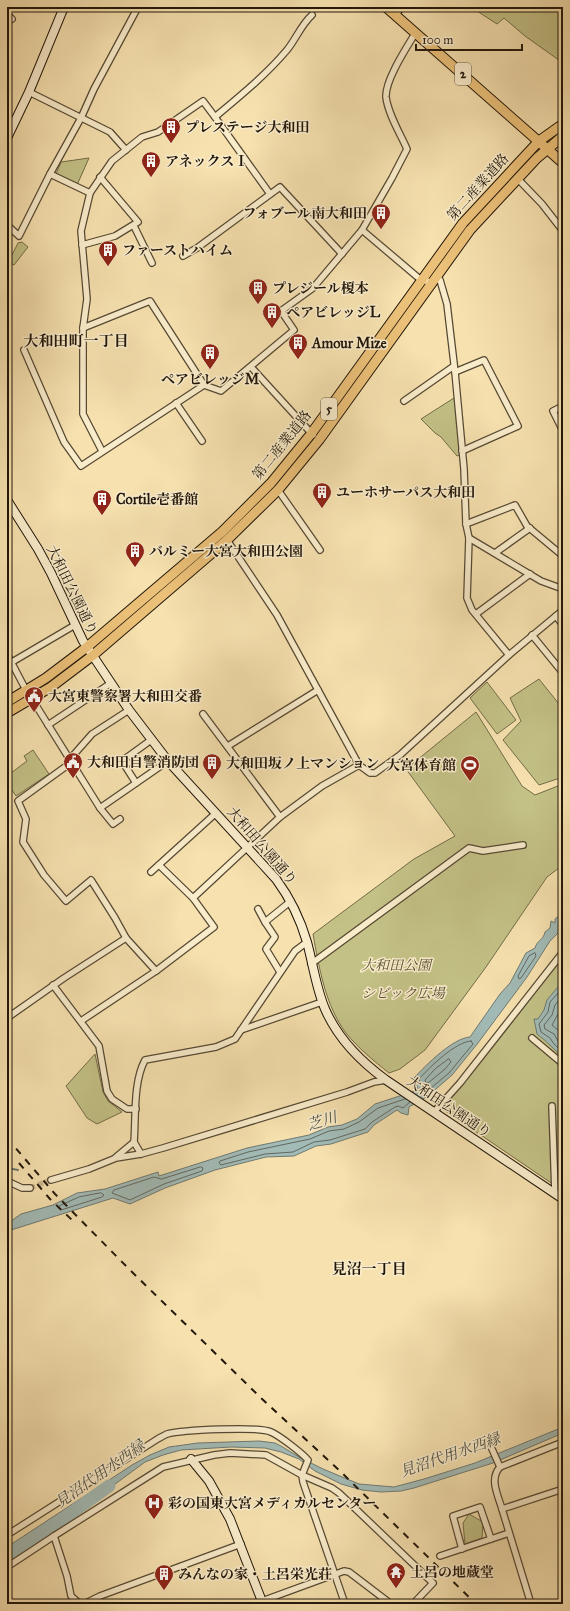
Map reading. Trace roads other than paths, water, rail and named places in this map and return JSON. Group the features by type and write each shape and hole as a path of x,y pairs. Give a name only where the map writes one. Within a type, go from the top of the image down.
{"main road":[{"name":"2","path":"386,7 397,10 416,32 563,163"},
{"name":"第二産業道路","path":"7,702 66,664 87,647 227,527 271,483 311,434 448,242 477,207 539,141 563,124"},
{"name":"第二産業道路","path":"7,713 32,699 72,672 92,656 227,540 278,490 319,440 470,230 517,178 547,148 563,136"}],"street":[{"path":"7,138 29,92 64,7"},
{"path":"7,225 19,236 50,174 81,118 94,89 138,7"},
{"path":"7,14 12,19"},
{"path":"215,117 265,74 288,49 312,15"},
{"path":"83,328 150,301 204,385 221,391 294,330 281,310 313,288 362,230 407,149 389,108 386,96 388,86 398,63 416,32"},
{"path":"29,92 110,132 126,150"},
{"path":"102,451 83,414 83,328 87,299 81,231 90,193 100,177 112,161 142,137 158,132 202,101 270,194"},
{"path":"50,174 90,193"},
{"path":"82,245 115,236 134,226 138,222 100,177"},
{"path":"517,178 542,204 563,231"},
{"path":"183,256 197,248 280,187 342,254"},
{"path":"134,226 152,264"},
{"path":"362,230 421,280 440,280 447,304 455,369 462,451 466,524 469,538 467,598 472,610 509,655"},
{"path":"24,350 64,442 81,466 204,385"},
{"path":"404,402 455,369 484,360 518,426 462,451"},
{"path":"251,367 311,434 319,440"},
{"path":"176,403 202,442"},
{"path":"563,406 553,411 563,431"},
{"path":"278,490 320,550"},
{"name":"大和田公園通り","path":"7,500 42,556 75,625 92,656 129,710 168,761 276,879 291,901 307,942 311,964 322,1002 330,1020 345,1043 364,1063 386,1080 563,1199"},
{"path":"466,524 516,505 530,528 563,556"},
{"path":"495,553 530,528"},
{"path":"469,538 541,581 563,589"},
{"path":"227,540 277,615 359,765 370,773 375,773 400,755 509,655 563,610"},
{"path":"476,614 530,574"},
{"path":"556,616 563,625"},
{"path":"9,664 75,625"},
{"path":"532,635 563,673"},
{"path":"7,654 9,664 26,690"},
{"path":"48,725 111,683"},
{"path":"228,746 318,690"},
{"path":"32,699 100,808 113,824 120,819"},
{"path":"129,710 92,734 71,761 18,801 26,819 23,842 44,875 66,900 90,880 115,918 126,938 156,971"},
{"path":"203,714 280,817"},
{"path":"136,783 122,761 151,740"},
{"path":"100,808 168,761"},
{"path":"193,898 280,817 322,786 359,765"},
{"path":"151,872 216,813"},
{"path":"311,964 469,848 483,851 524,845"},
{"path":"80,1021 156,971 214,927 193,898 159,865"},
{"path":"265,922 291,901"},
{"path":"258,909 275,937 266,949 280,972"},
{"path":"7,1018 53,985 126,938"},
{"path":"141,1154 134,1142 138,1080 140,1068 145,1060 216,1047 235,1039 296,950 307,942"},
{"path":"431,1111 460,1083 563,952"},
{"path":"53,985 99,1046 107,1091 112,1099 127,1109 136,1108"},
{"path":"241,1030 322,1002"},
{"path":"532,1038 563,1064"},
{"path":"51,1180 89,1169 116,1158 141,1154 347,1092 374,1082 386,1080"},
{"path":"552,1106 555,1193"},
{"path":"116,1158 134,1142"},
{"path":"7,1181 22,1188 30,1188"},
{"path":"7,1535 167,1434 214,1429 264,1430 276,1434 304,1455 308,1460 303,1473 303,1482 315,1521 345,1604"},
{"path":"531,1604 493,1482 499,1465 563,1442"},
{"path":"493,1452 499,1465"},
{"path":"7,1568 54,1536 163,1467 191,1459 230,1453 266,1455 332,1488 339,1493 433,1583 413,1604"},
{"path":"191,1459 209,1481 230,1519 263,1602"},
{"path":"502,1509 563,1489"},
{"path":"462,1549 453,1516 480,1507 491,1539"},
{"path":"440,1556 509,1533"},
{"path":"54,1536 67,1576 71,1596 77,1603"},
{"path":"84,1604 100,1596 241,1544"},
{"path":"254,1604 263,1602 344,1571 349,1572 391,1604"}],"water":[{"path":"563,911 563,927 561,931 550,941 527,977 478,1043 452,1075 428,1096 409,1107 408,1115 397,1110 374,1125 368,1132 331,1144 316,1146 294,1156 266,1157 215,1170 165,1188 130,1204 113,1198 11,1230 7,1235 7,1224 21,1214 53,1205 77,1193 105,1189 158,1172 159,1176 247,1148 309,1135 328,1127 342,1125 357,1119 375,1104 418,1090 414,1078 448,1047 456,1042 470,1037 500,994 510,983 526,953 535,948 545,932 550,928 551,921 555,923 555,919 562,914"},
{"path":"558,987 563,991 563,1057 537,1034 534,1019 538,1019 544,1010 547,1000"},
{"path":"563,1427 563,1433 493,1463 401,1491 381,1492 362,1490 341,1484 315,1471 299,1459 265,1448 231,1447 181,1450 145,1462 103,1493 88,1499 54,1524 51,1524 7,1554 7,1547 132,1465 169,1447 198,1443 259,1441 275,1443 323,1469 359,1484 394,1487 475,1463"}],"waterway":[{"path":"7,1168 18,1170"},
{"name":"見沼代用水西縁","path":"7,1556 53,1526 109,1486"}],"tunnel":[{"path":"30,1188 51,1180"}],"railway":[{"path":"7,1138 55,1194 130,1270 260,1397 341,1472 476,1604"},
{"path":"19,1163 50,1199 72,1220"}],"place":[{"name":"プレステージ大和田","path":"171,144"},
{"name":"アネックスⅠ","path":"151,178"},
{"name":"フォブール南大和田","path":"381,230"},
{"name":"ファーストハイム","path":"108,267"},
{"name":"プレジール榎本","path":"258,305"},
{"name":"ペアビレッジL","path":"272,329"},
{"name":"Amour Mize","path":"298,360"},
{"name":"ペアビレッジM","path":"210,370"},
{"name":"ユーホサーパス大和田","path":"322,509"},
{"name":"Cortile壱番館","path":"102,516"},
{"name":"バルミー大宮大和田公園","path":"135,568"},
{"name":"大宮東警察署大和田交番","path":"34,713"},
{"name":"大和田自警消防団","path":"73,779"},
{"name":"大和田坂ノ上マンション","path":"212,780"},
{"name":"大宮体育館","path":"470,782"},
{"name":"彩の国東大宮メディカルセンター","path":"154,1520"},
{"name":"土呂の地蔵堂","path":"396,1589"},
{"name":"みんなの家・土呂栄光荘","path":"164,1591"}],"district":[{"name":"大和田町一丁目","path":"76,341"},
{"name":"見沼一丁目","path":"369,1269"}],"park label":[{"name":"大和田公園","path":"396,965"},
{"name":"シビック広場","path":"403,993"}],"water label":[{"name":"芝川","path":"322,1121"}]}
